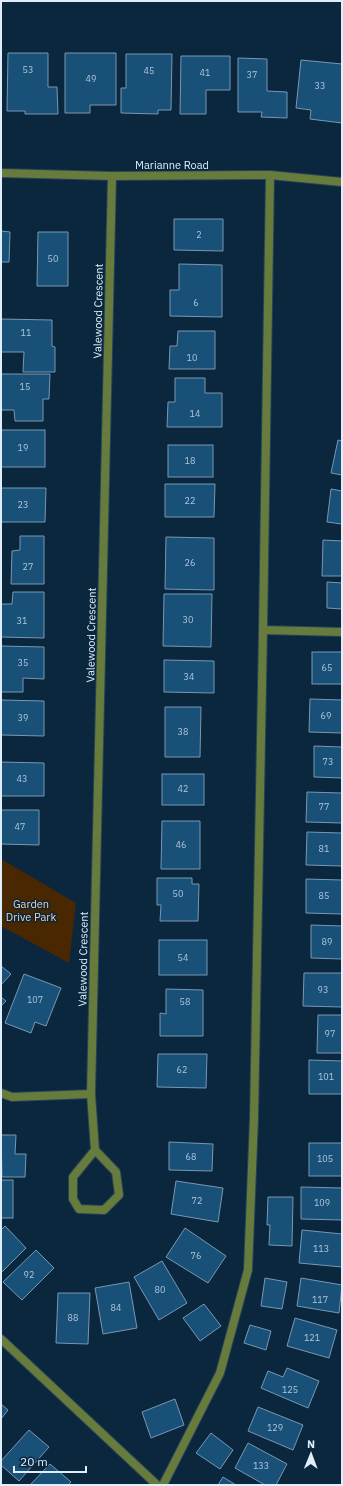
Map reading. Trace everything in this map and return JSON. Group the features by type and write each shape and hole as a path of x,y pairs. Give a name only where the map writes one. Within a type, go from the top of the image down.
{"street":[{"name":"Marianne Road","path":"1,173 112,176 270,176 342,182"},
{"name":"Valewood Crescent","path":"95,1150 91,1094 112,176"},
{"path":"163,1485 220,1373 248,1270 254,1110 270,176"},
{"path":"263,630 342,632"},
{"path":"1,1093 12,1097 91,1094"},
{"path":"95,1150 116,1172 119,1195 104,1210 79,1209 73,1199 73,1177 95,1150"},
{"path":"1,1339 157,1485"}],"green space":[{"name":"Garden Drive Park","path":"1,859 76,903 69,963 1,926"}],"building":[{"path":"8,53 48,53 48,87 57,87 58,114 25,114 25,111 7,111"},
{"path":"65,53 116,53 116,105 90,105 90,113 65,113"},
{"path":"126,54 172,54 171,110 158,110 158,114 121,113 121,88 126,88"},
{"path":"181,56 230,56 230,90 206,90 206,114 180,114"},
{"path":"238,58 267,59 267,91 287,92 287,118 261,117 262,112 238,112"},
{"path":"301,60 342,64 342,123 310,119 311,110 296,108"},
{"path":"174,219 223,219 223,251 174,250"},
{"path":"1,231 10,232 9,262 1,262"},
{"path":"38,232 68,232 68,286 37,286"},
{"path":"179,264 222,265 222,317 170,316 170,290 179,290"},
{"path":"1,319 52,320 52,346 55,347 55,372 23,372 24,352 1,352"},
{"path":"178,331 215,331 215,369 169,369 170,346 177,346"},
{"path":"1,374 50,374 49,399 43,399 43,421 15,421 14,410 1,410"},
{"path":"175,378 205,378 205,393 222,393 222,427 167,427 168,402 175,402"},
{"path":"1,430 45,430 45,467 1,467"},
{"path":"338,440 342,441 342,475 331,473"},
{"path":"168,445 213,445 213,477 168,477"},
{"path":"165,484 215,484 214,517 165,517"},
{"path":"1,488 46,488 45,522 1,522"},
{"path":"331,489 342,491 342,524 327,522"},
{"path":"20,536 44,536 44,584 11,584 12,551 20,550"},
{"path":"166,537 214,538 214,590 165,589"},
{"path":"323,540 342,541 342,576 322,576"},
{"path":"327,582 342,583 342,609 327,608"},
{"path":"13,592 44,592 44,638 1,637 1,604 12,604"},
{"path":"164,594 212,594 211,647 163,646"},
{"path":"1,646 44,647 44,679 23,678 23,692 1,692"},
{"path":"312,652 342,652 342,684 312,684"},
{"path":"164,660 214,661 214,693 164,692"},
{"path":"310,699 342,700 342,733 309,732"},
{"path":"1,700 44,701 44,736 1,735"},
{"path":"165,707 201,707 200,757 165,757"},
{"path":"314,746 342,747 342,778 314,777"},
{"path":"1,762 44,763 44,796 1,796"},
{"path":"162,774 204,774 204,805 162,805"},
{"path":"307,792 342,793 342,823 306,822"},
{"path":"1,810 39,810 39,845 1,844"},
{"path":"162,821 200,821 200,869 161,869"},
{"path":"307,832 342,833 342,866 306,865"},
{"path":"157,878 192,878 192,884 199,884 198,921 160,921 161,905 157,905"},
{"path":"306,879 342,880 342,914 306,913"},
{"path":"311,925 342,926 342,959 311,958"},
{"path":"159,940 207,940 207,975 159,975"},
{"path":"1,966 11,974 1,985"},
{"path":"304,973 342,973 342,1007 303,1006"},
{"path":"24,974 61,988 46,1026 35,1022 31,1033 5,1023"},
{"path":"166,989 203,990 203,1036 160,1036 160,1013 166,1014"},
{"path":"1,997 6,1001 1,1006"},
{"path":"318,1015 342,1015 342,1053 317,1053"},
{"path":"158,1054 207,1054 206,1088 157,1087"},
{"path":"309,1060 342,1061 342,1094 309,1094"},
{"path":"1,1135 16,1135 15,1154 26,1154 25,1177 2,1177"},
{"path":"169,1142 213,1144 212,1171 169,1170"},
{"path":"309,1143 342,1143 342,1176 309,1176"},
{"path":"1,1180 13,1180 13,1218 1,1218"},
{"path":"176,1181 223,1188 218,1222 171,1214"},
{"path":"301,1187 342,1188 342,1220 301,1219"},
{"path":"268,1197 293,1197 292,1246 269,1245 270,1225 267,1225"},
{"path":"5,1226 26,1248 1,1273 1,1230"},
{"path":"185,1228 226,1256 208,1283 166,1257"},
{"path":"302,1230 342,1234 342,1267 299,1263"},
{"path":"36,1250 54,1268 22,1300 3,1282"},
{"path":"162,1261 187,1303 159,1320 134,1277"},
{"path":"265,1278 287,1282 282,1309 261,1306"},
{"path":"301,1278 342,1285 339,1313 297,1306"},
{"path":"129,1282 137,1328 103,1334 95,1288"},
{"path":"58,1293 90,1293 88,1344 56,1343"},
{"path":"204,1304 221,1326 200,1341 183,1318"},
{"path":"295,1318 337,1330 329,1358 287,1346"},
{"path":"250,1325 271,1331 266,1350 244,1343"},
{"path":"287,1368 319,1381 308,1408 261,1388 268,1371 283,1377"},
{"path":"175,1399 184,1425 151,1438 142,1412"},
{"path":"1,1404 8,1410 1,1419"},
{"path":"258,1407 303,1425 293,1450 248,1431"},
{"path":"29,1430 49,1447 19,1481 1,1465 1,1461"},
{"path":"211,1433 233,1450 220,1469 196,1453"},
{"path":"248,1443 287,1464 276,1485 265,1485 235,1468"},
{"path":"50,1464 71,1482 68,1485 30,1485"},
{"path":"223,1477 236,1485 218,1485"}]}
